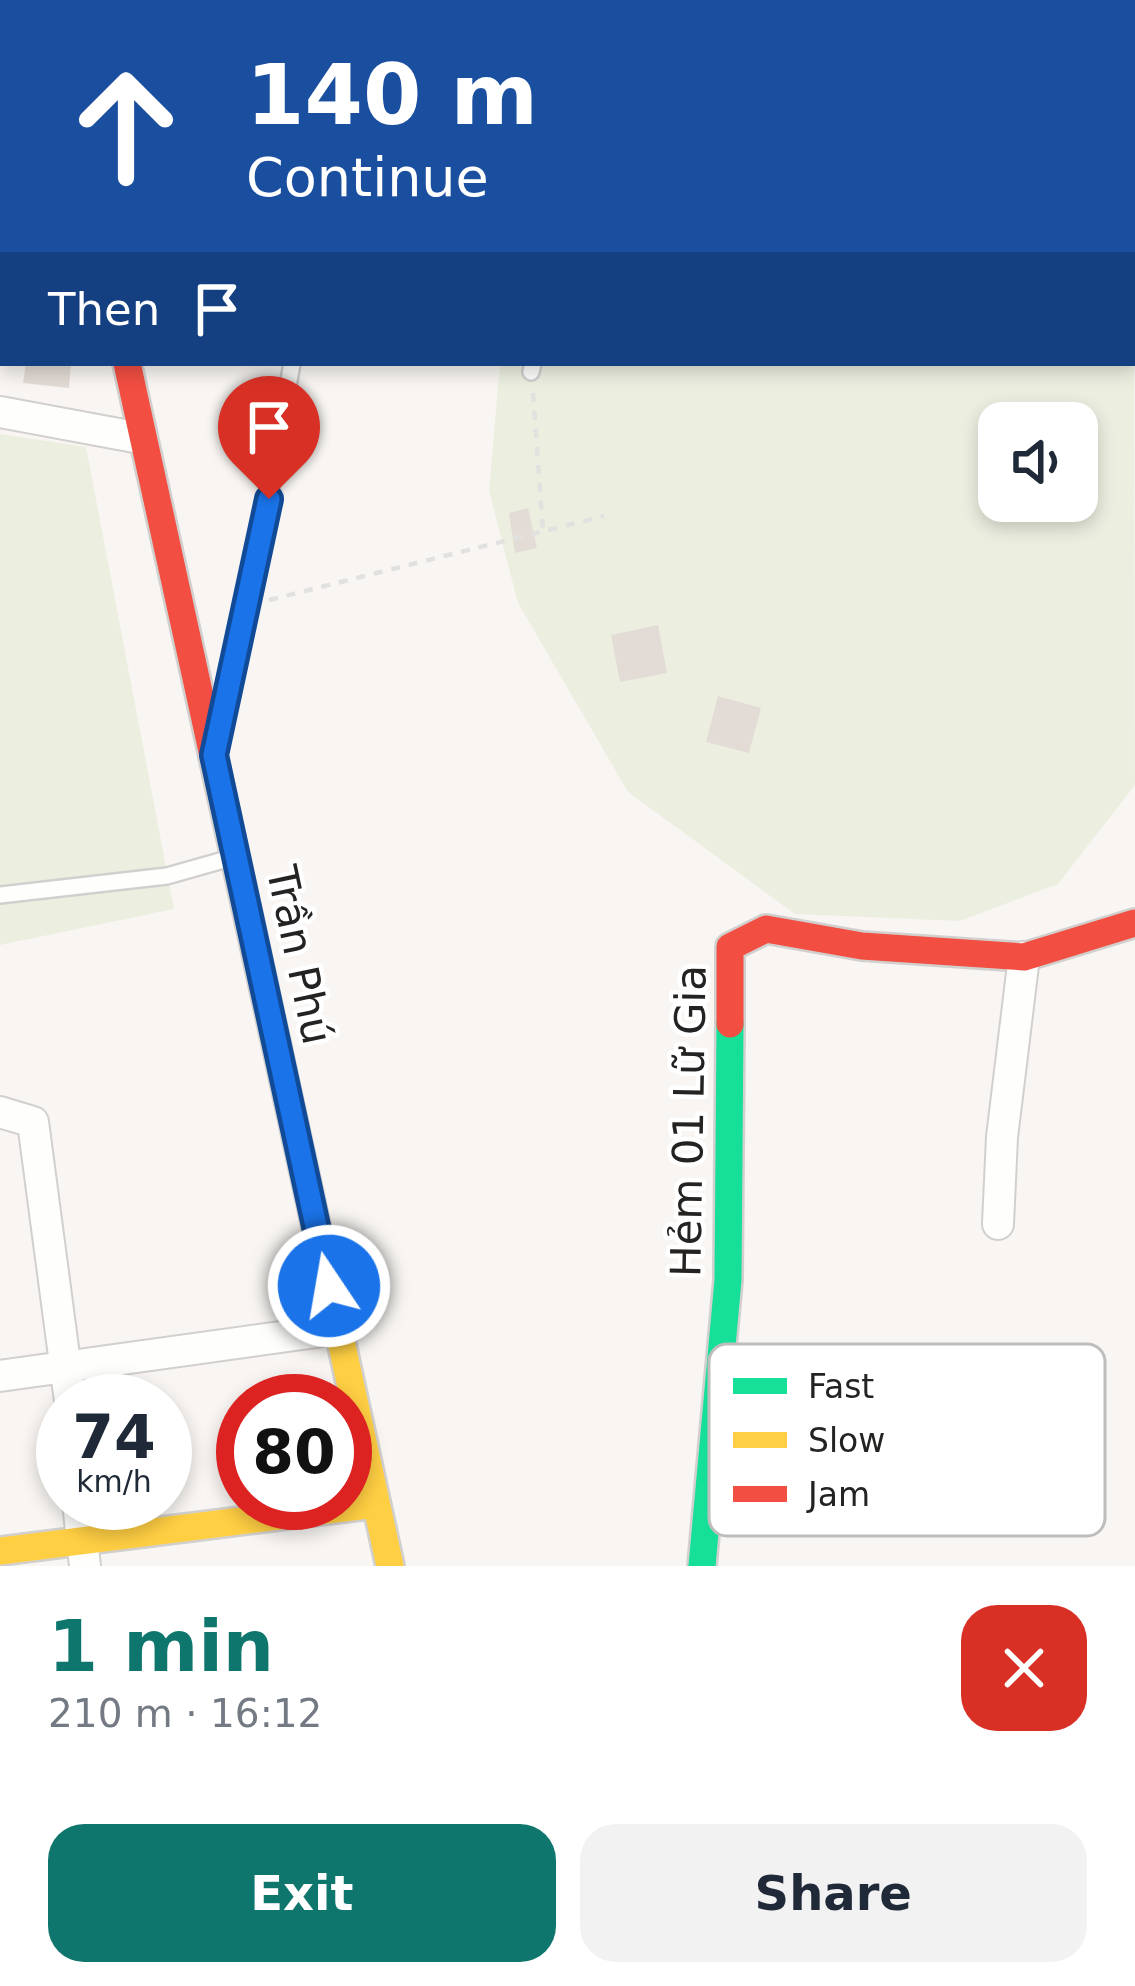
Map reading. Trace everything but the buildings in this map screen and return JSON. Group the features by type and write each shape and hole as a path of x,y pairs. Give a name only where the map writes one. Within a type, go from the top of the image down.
{"main road":[{"name":"Trần Phú","path":"128,366 389,1566"},
{"name":"Hẻm 01 Lữ Gia","path":"722,1344 728,1280 730,947 766,928 862,946 1024,956 1135,923"},
{"name":"Hẻm 01 Lữ Gia","path":"702,1566 709,1489"},
{"path":"0,1551 83,1553 376,1504"}],"street":[{"path":"0,412 140,438"},
{"path":"998,1224 1002,1137 1024,956"},
{"path":"0,1112 33,1123 68,1374"},
{"path":"0,1376 338,1330"}],"lane":[{"path":"214,755 291,366"},
{"path":"0,895 167,875 236,856"}],"path":[{"path":"532,368 543,531"},
{"path":"247,606 604,515"}],"shaded area":[{"path":"500,366 1134,366 1135,785 1058,884 960,921 795,914 628,792 518,603 489,491"},
{"path":"0,434 86,447 174,909 0,945"}],"traffic: fast":[{"path":"722,1344 728,1280 730,1024"},
{"path":"702,1566 709,1489"}],"traffic: slow":[{"path":"328,1281 390,1566"},
{"path":"0,1551 376,1504"}],"traffic: jam":[{"path":"128,366 328,1281"},
{"path":"730,1024 730,947 766,929 862,946 1024,957 1135,923"}],"route":[{"path":"269,499 214,755 329,1286"}]}
